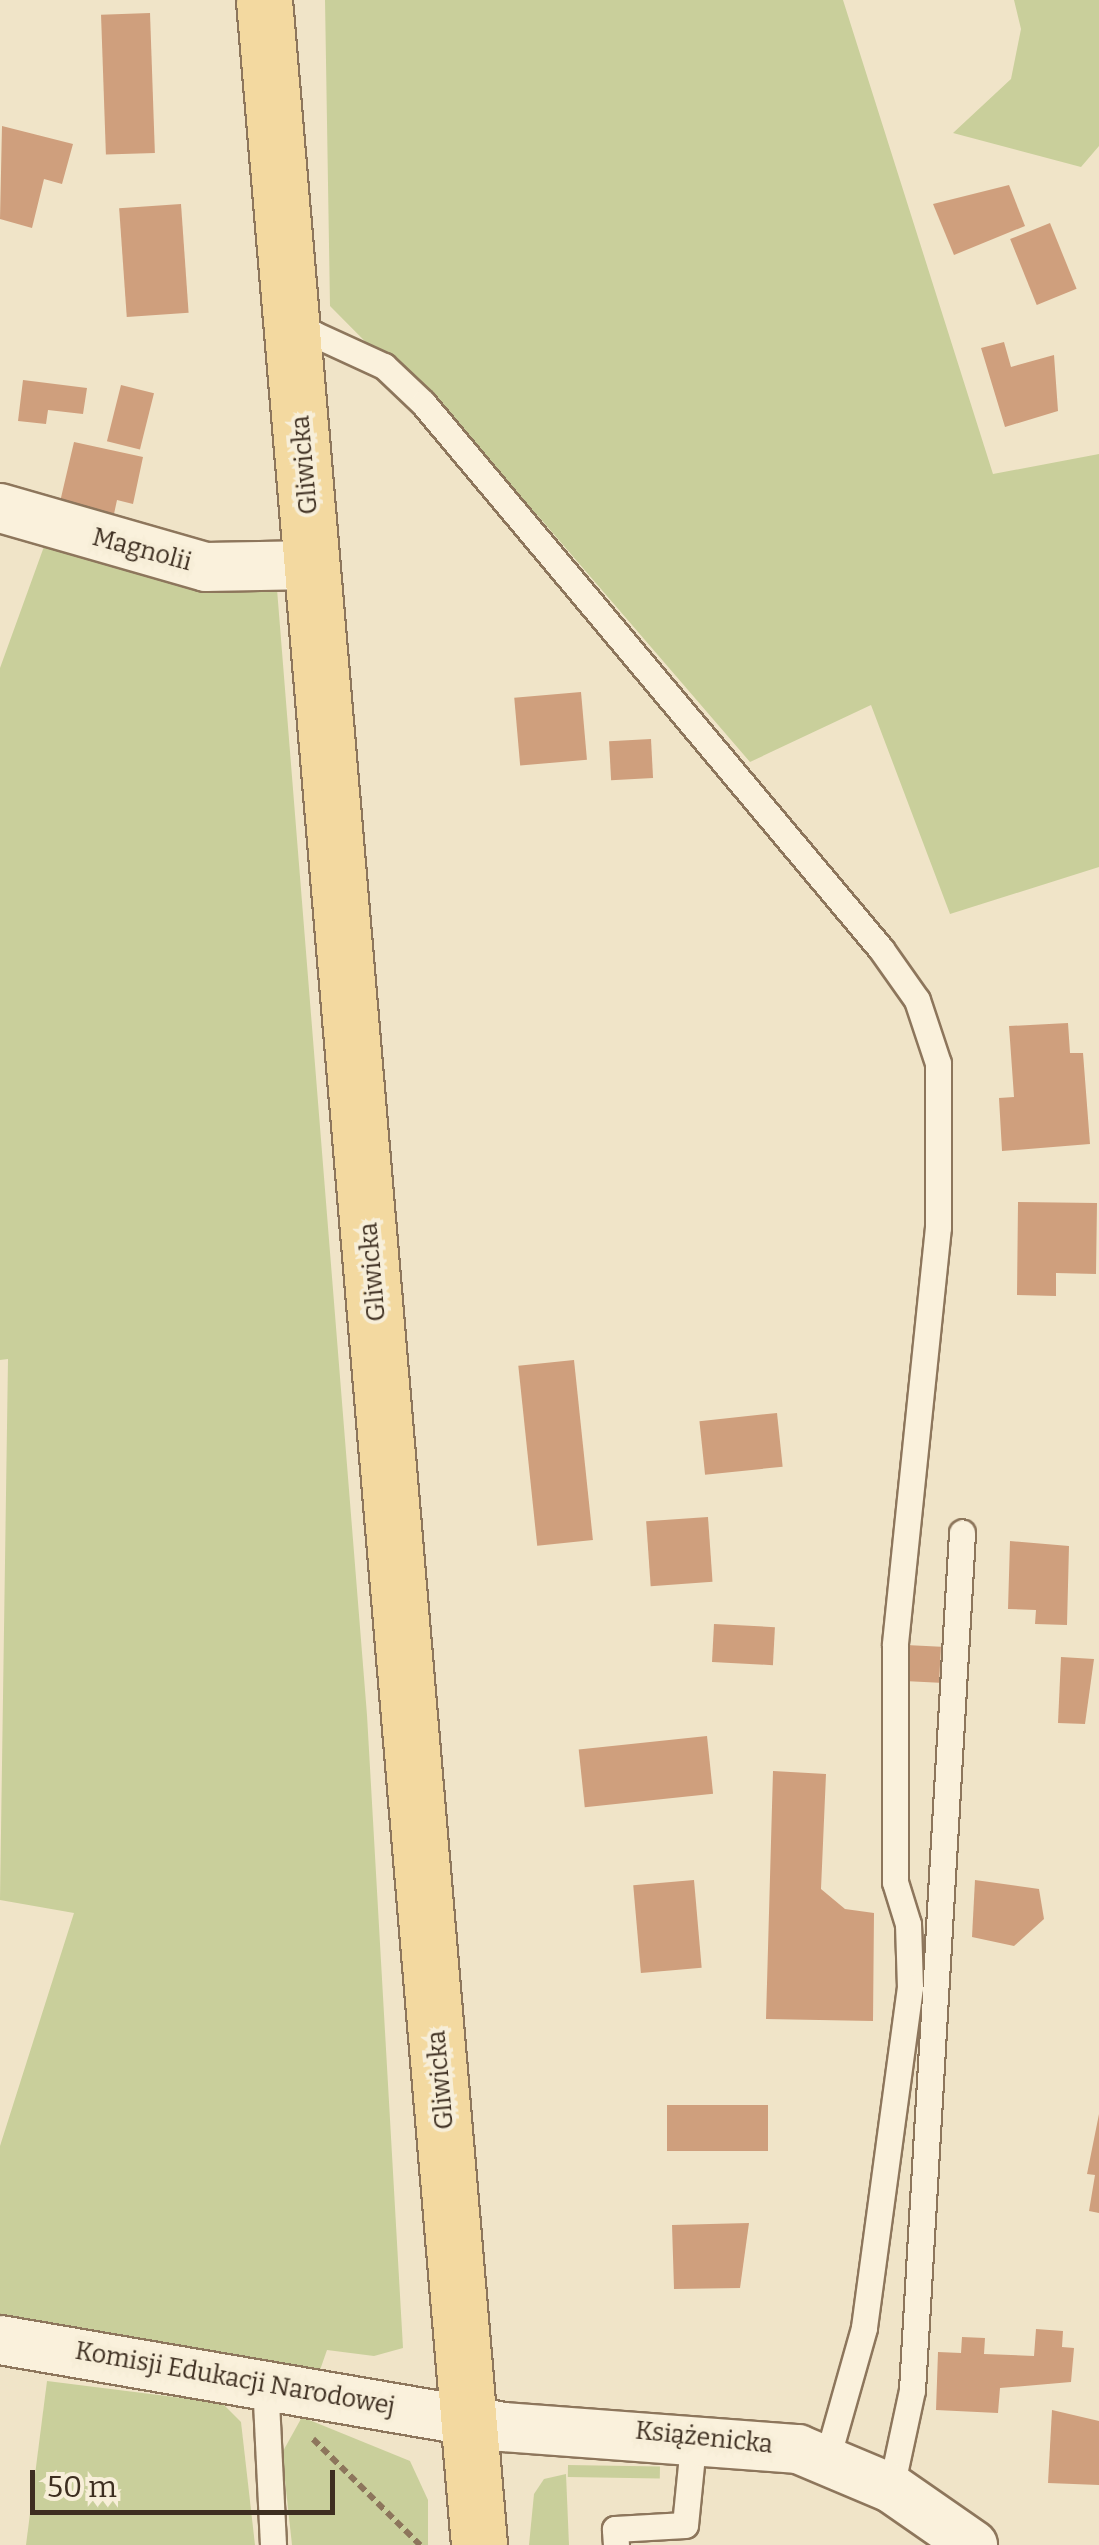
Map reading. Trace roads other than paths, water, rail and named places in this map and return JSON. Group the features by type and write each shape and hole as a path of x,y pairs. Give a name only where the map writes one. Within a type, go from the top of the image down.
{"main road":[{"name":"Gliwicka","path":"264,0 479,2545"}],"street":[{"name":"Magnolii","path":"11,521 206,567 314,565"},
{"name":"Komisji Edukacji Narodowej","path":"0,2340 264,2381 469,2422"},
{"name":"Książenicka","path":"469,2422 694,2435 827,2459 890,2488 973,2545"}],"lane":[{"path":"294,335 314,334 384,366 423,403 881,950 917,1000 938,1063 938,1228 895,1645 894,1882 908,1924 910,1987 864,2328 827,2459"},
{"path":"890,2488 912,2390 962,1532"},
{"path":"264,2381 272,2545"},
{"path":"616,2545 615,2529 685,2526 694,2435"}]}
